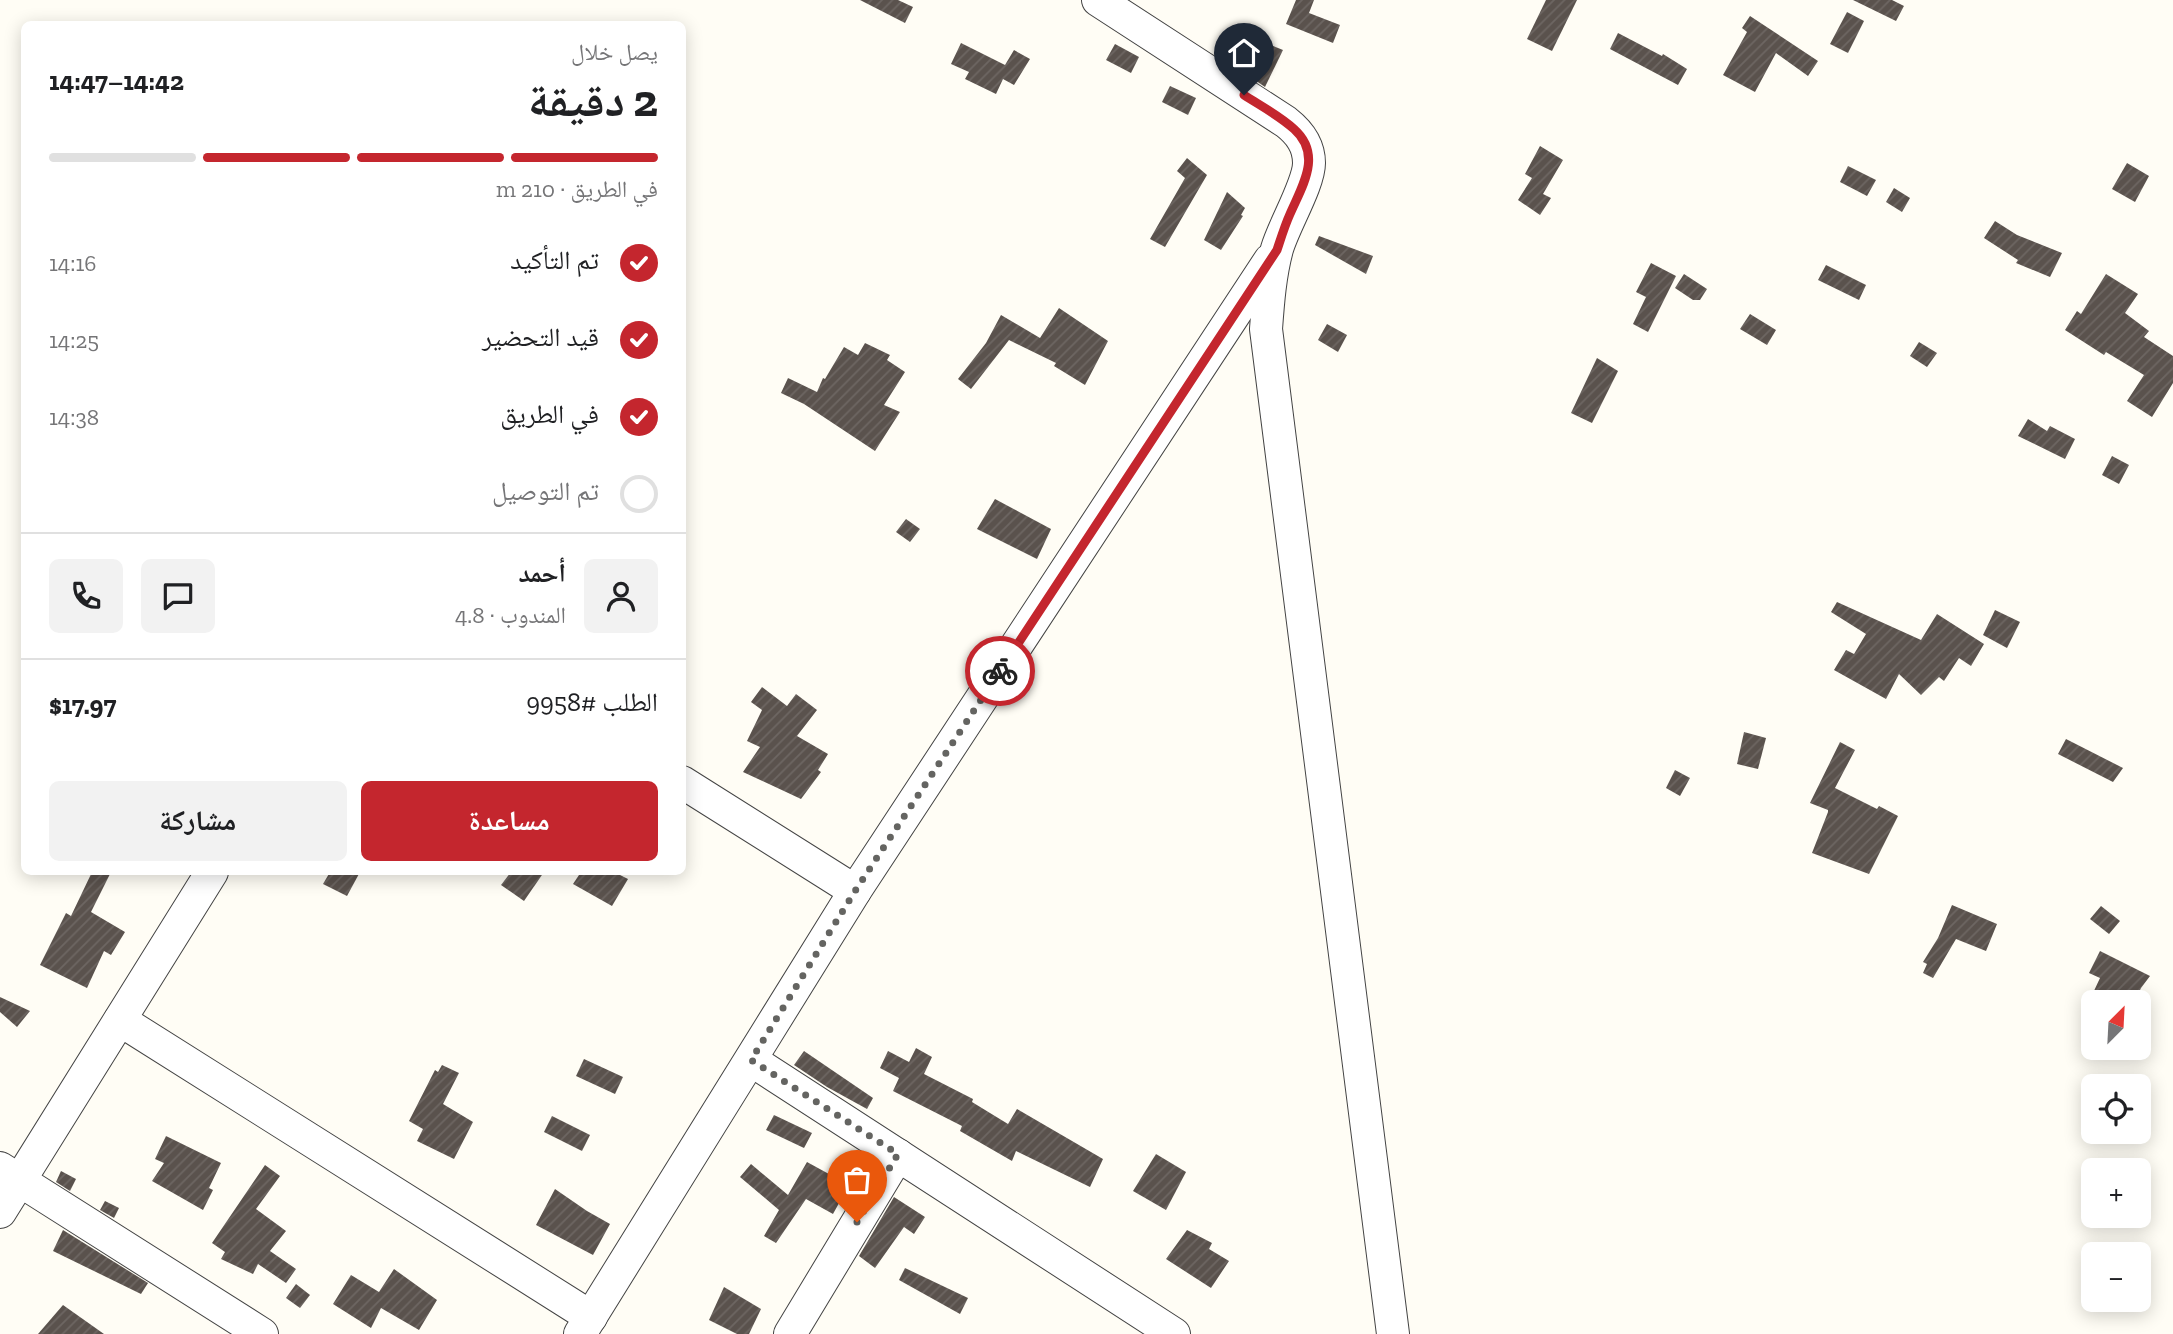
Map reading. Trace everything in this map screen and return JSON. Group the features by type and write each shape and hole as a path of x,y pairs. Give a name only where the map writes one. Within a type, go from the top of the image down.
{"street":[{"path":"1098,0 1286,122 1303,139 1308,150 1308,173 1277,250 1269,289 1266,329 1393,1334"},
{"path":"120,1020 586,1326 855,891 1277,250"},
{"path":"686,785 855,891"},
{"path":"0,1212 10,1174 120,1020 210,875"},
{"path":"751,1060 1174,1334"},
{"path":"790,1334 898,1154"},
{"path":"10,1174 262,1334"}],"building":[{"path":"860,0 898,0 913,7 905,23"},
{"path":"1296,0 1314,0 1309,13 1340,25 1333,43 1286,24"},
{"path":"1546,0 1577,0 1552,51 1527,39"},
{"path":"1853,0 1892,0 1904,6 1896,21"},
{"path":"1847,12 1864,21 1848,53 1830,44"},
{"path":"1750,16 1818,61 1808,76 1776,53 1755,92 1723,75 1747,32 1742,28"},
{"path":"1618,33 1662,56 1663,54 1687,69 1678,85 1610,49"},
{"path":"1263,42 1283,50 1265,87 1245,73"},
{"path":"961,43 1005,65 1014,50 1030,59 1014,85 1003,79 996,94 965,79 969,72 951,64"},
{"path":"1115,44 1139,57 1131,73 1106,60"},
{"path":"1170,86 1196,98 1188,115 1162,102"},
{"path":"1540,146 1563,160 1543,194 1551,198 1540,215 1518,200 1532,178 1525,174"},
{"path":"1187,158 1207,175 1165,247 1150,239 1185,178 1177,171"},
{"path":"2127,163 2149,176 2135,202 2112,189"},
{"path":"1848,166 1876,180 1867,196 1840,182"},
{"path":"1894,188 1910,198 1902,212 1886,202"},
{"path":"1227,192 1245,208 1241,215 1243,216 1221,250 1204,240"},
{"path":"1995,221 2017,235 2062,253 2050,277 2016,263 2018,260 1984,238"},
{"path":"1319,236 1373,256 1366,274 1315,245"},
{"path":"1651,263 1676,276 1648,332 1633,324 1646,297 1636,292"},
{"path":"1826,265 1866,285 1859,300 1818,280"},
{"path":"1684,274 1707,289 1700,300 1693,300 1675,288"},
{"path":"2106,274 2138,294 2125,313 2149,331 2144,337 2173,356 2173,383 2152,417 2127,401 2144,375 2106,352 2104,355 2065,330 2077,311 2081,314"},
{"path":"1059,308 1108,341 1085,385 1054,366 1056,363 1009,340 971,389 958,379 986,343 1001,315 1040,338"},
{"path":"1750,314 1776,330 1767,345 1740,329"},
{"path":"1327,324 1347,335 1338,352 1318,340"},
{"path":"1919,342 1937,353 1927,367 1910,356"},
{"path":"865,343 890,355 887,360 905,372 884,405 900,412 875,451 804,404 781,393 788,378 817,392 844,347 858,355"},
{"path":"1597,358 1618,371 1592,423 1571,413"},
{"path":"2028,419 2047,431 2050,426 2075,439 2065,459 2018,436"},
{"path":"2112,456 2129,465 2119,484 2102,475"},
{"path":"995,499 1051,529 1037,559 977,529"},
{"path":"906,519 920,529 910,542 896,532"},
{"path":"1837,602 1921,640 1937,614 1984,644 1971,666 1959,658 1944,681 1939,677 1921,695 1899,674 1886,699 1834,670 1846,650 1854,654 1866,634 1831,612"},
{"path":"1995,610 2020,622 2007,648 1983,635"},
{"path":"762,687 787,706 796,694 817,710 797,736 828,754 818,770 821,772 801,799 743,772 760,747 747,741 762,710 751,702"},
{"path":"1744,732 1766,738 1758,769 1737,764"},
{"path":"2066,739 2123,768 2113,782 2058,754"},
{"path":"1840,742 1855,750 1835,788 1877,809 1879,806 1898,816 1869,874 1812,853 1828,810 1810,803"},
{"path":"1675,770 1690,778 1680,796 1666,788"},
{"path":"91,875 110,875 91,912 125,932 111,955 104,951 87,988 40,965 66,913 71,916"},
{"path":"328,875 358,875 347,896 323,884"},
{"path":"509,875 542,875 524,901 501,885"},
{"path":"579,875 620,875 628,879 612,906 573,884"},
{"path":"1952,905 1997,924 1986,951 1956,939 1933,978 1923,973 1927,964 1923,962 1938,938"},
{"path":"2101,906 2120,921 2109,934 2090,919"},
{"path":"2100,951 2150,976 2140,990 2094,990 2100,978 2089,973"},
{"path":"0,997 30,1011 17,1027 0,1012"},
{"path":"916,1048 932,1057 924,1074 973,1099 972,1102 1008,1124 1017,1109 1103,1159 1090,1187 1016,1151 1012,1161 960,1131 962,1126 893,1091 899,1078 880,1068 888,1051 909,1062"},
{"path":"804,1051 873,1098 867,1109 794,1065"},
{"path":"584,1059 623,1077 615,1094 576,1076"},
{"path":"442,1065 459,1073 443,1104 473,1122 454,1159 417,1141 423,1129 409,1121 435,1070 438,1072"},
{"path":"774,1115 812,1133 804,1148 766,1130"},
{"path":"552,1116 590,1135 582,1151 544,1132"},
{"path":"166,1136 221,1163 209,1188 213,1190 203,1210 152,1181 164,1163 155,1159"},
{"path":"1156,1154 1186,1172 1166,1210 1133,1191"},
{"path":"807,1162 849,1185 833,1214 806,1199 776,1243 764,1236 779,1210 740,1177 751,1164 788,1195"},
{"path":"265,1165 280,1176 256,1209 286,1231 270,1251 296,1269 286,1283 258,1264 253,1274 221,1259 225,1252 212,1243"},
{"path":"61,1171 76,1179 70,1191 56,1182"},
{"path":"555,1189 610,1224 593,1255 536,1225"},
{"path":"894,1197 925,1217 914,1234 904,1227 875,1268 859,1256"},
{"path":"105,1201 119,1208 114,1218 100,1210"},
{"path":"63,1230 148,1283 141,1294 53,1251"},
{"path":"1187,1230 1212,1243 1209,1249 1229,1261 1211,1288 1166,1259"},
{"path":"905,1268 968,1298 960,1314 899,1280"},
{"path":"394,1269 437,1300 419,1330 381,1308 371,1328 333,1304 351,1275 379,1292"},
{"path":"296,1284 310,1295 300,1308 286,1298"},
{"path":"724,1287 761,1309 749,1334 737,1334 709,1320"},
{"path":"63,1305 104,1334 38,1334"}],"way so far":[{"path":"857,1222 898,1154 751,1060 855,891 1000,671"}],"route":[{"path":"1000,671 1277,250 1308,173 1308,150 1303,139 1286,122 1244,95"}]}
